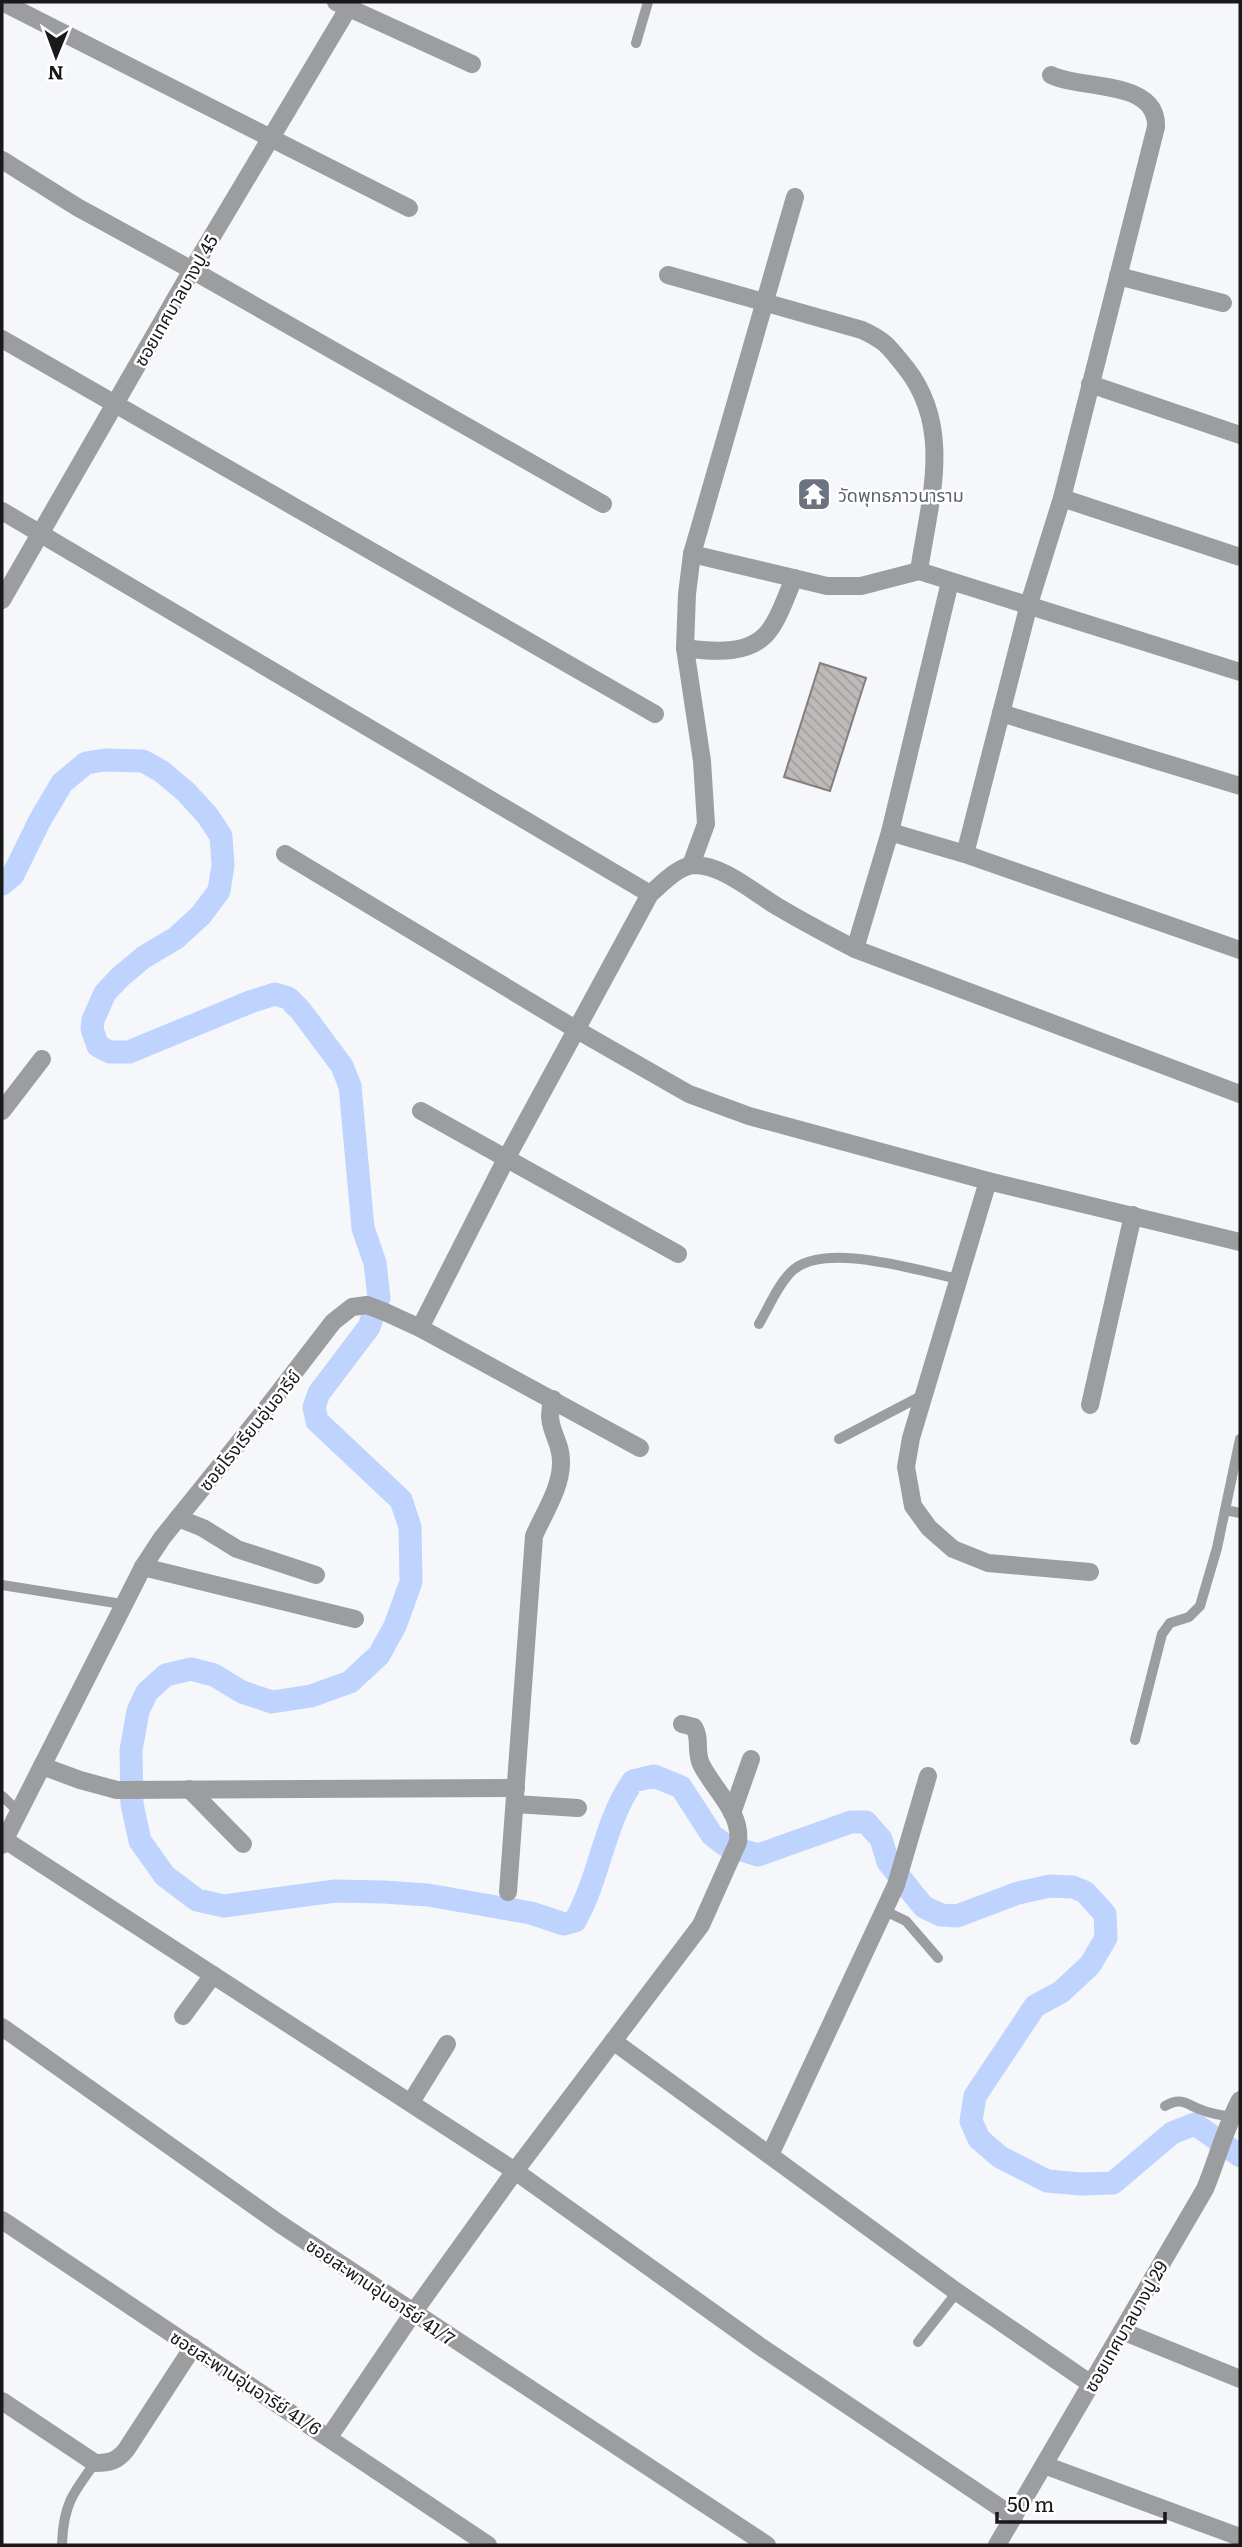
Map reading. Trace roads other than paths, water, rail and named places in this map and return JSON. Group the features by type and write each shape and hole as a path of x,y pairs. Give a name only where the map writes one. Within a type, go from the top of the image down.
{"street":[{"path":"2,2 409,208"},
{"path":"346,4 472,64"},
{"name":"ซอยเทศบาลบางปู 45","path":"2,600 346,4"},
{"path":"965,854 1029,604 1062,498 1156,127 1156,117 1146,100 1127,92 1071,82 1051,75"},
{"path":"2,160 77,207 603,505"},
{"path":"691,865 706,824 702,761 685,648 692,554 795,197"},
{"path":"668,275 862,330 884,341 912,376 935,433 935,466 919,572"},
{"path":"1118,276 1223,303"},
{"path":"2,338 656,714"},
{"path":"1090,384 1240,435"},
{"path":"1062,498 1240,557"},
{"path":"2,511 650,894"},
{"path":"692,554 827,586 861,586 919,572 1029,604 1240,672"},
{"path":"685,648 707,651 734,650 755,643 771,629 794,578"},
{"path":"855,949 890,832 950,582"},
{"path":"1001,713 1240,786"},
{"path":"890,832 965,854 1240,950"},
{"path":"285,854 690,1094 749,1116 988,1181 1240,1242"},
{"path":"420,1328 506,1159 650,894 667,879 691,865 707,867 726,875 855,949 1240,1094"},
{"path":"2,1111 42,1059"},
{"path":"421,1111 678,1254"},
{"path":"988,1181 911,1438 906,1467 913,1506 929,1528 953,1549 988,1563 1090,1572"},
{"path":"1090,1405 1133,1215"},
{"name":"ซอยโรงเรียนอุ่นอารีย์","path":"3,1843 142,1567 333,1322 352,1307 368,1305 420,1328 640,1448"},
{"path":"508,1892 534,1536 558,1483 562,1463 549,1418 552,1399"},
{"path":"178,1518 203,1528 237,1549 316,1575"},
{"path":"142,1567 355,1619"},
{"path":"329,2437 413,2313 516,2171 701,1925 740,1833 732,1812 702,1765 698,1753 698,1734 694,1727 682,1724"},
{"path":"732,1812 751,1759"},
{"path":"42,1766 117,1790 515,1796 578,1808"},
{"path":"769,2155 886,1911 928,1776"},
{"path":"189,1789 243,1844"},
{"path":"3,1843 516,2171 761,2347 1014,2517"},
{"path":"183,2016 213,1975"},
{"name":"ซอยสะพานอุ่นอารีย์ 41/7","path":"2,2027 280,2224 767,2545"},
{"path":"613,2040 957,2292 1091,2384"},
{"path":"411,2102 447,2044"},
{"name":"ซอยเทศบาลบางปู 29","path":"998,2545 1205,2189 1240,2100"},
{"name":"ซอยสะพานอุ่นอารีย์ 41/6","path":"2,2220 488,2545"},
{"path":"1122,2331 1240,2379"},
{"path":"2,2401 95,2463 118,2460 193,2347"},
{"path":"1044,2465 1240,2538"}],"lane":[{"path":"636,43 648,2"},
{"path":"759,1324 792,1271 812,1261 837,1256 864,1259 959,1279"},
{"path":"839,1439 925,1394"},
{"path":"1135,1740 1163,1634 1170,1623 1189,1617 1200,1606 1240,1439"},
{"path":"1225,1510 1240,1513"},
{"path":"2,1586 122,1604"},
{"path":"2,1796 19,1812"},
{"path":"886,1911 906,1921 938,1958"},
{"path":"1166,2106 1178,2100 1190,2102 1200,2110 1231,2118"},
{"path":"918,2342 957,2292"},
{"path":"62,2545 67,2505 95,2463"}],"waterway":[{"path":"2,884 13,875 62,783 86,763 105,760 143,761 161,771 186,792 207,815 221,836 223,865 219,891 201,915 176,938 144,957 105,993 93,1020 92,1029 98,1046 110,1052 129,1052 275,994 288,998 301,1011 342,1066 350,1086 363,1228 375,1263 379,1298 369,1327 319,1393 314,1407 317,1421 401,1500 410,1527 411,1582 395,1626 379,1655 350,1682 311,1696 272,1702 242,1692 214,1675 191,1669 166,1675 147,1692 138,1711 131,1750 132,1804 140,1841 165,1876 197,1900 224,1906 335,1891 384,1892 428,1895 531,1913 564,1924 575,1921 591,1886 615,1814 633,1781 654,1776 681,1787 712,1835 725,1845 758,1855 851,1822 866,1822 881,1839 888,1862 914,1895 924,1907 941,1915 957,1916 1018,1893 1050,1886 1073,1887 1085,1892 1105,1914 1106,1938 1090,1965 1061,1992 1035,2006 975,2096 971,2121 979,2139 1000,2157 1047,2181 1081,2184 1113,2183 1172,2133 1195,2124 1240,2156"}],"place":[{"name":"วัดพุทธภาวนาราม","path":"814,494"}]}
